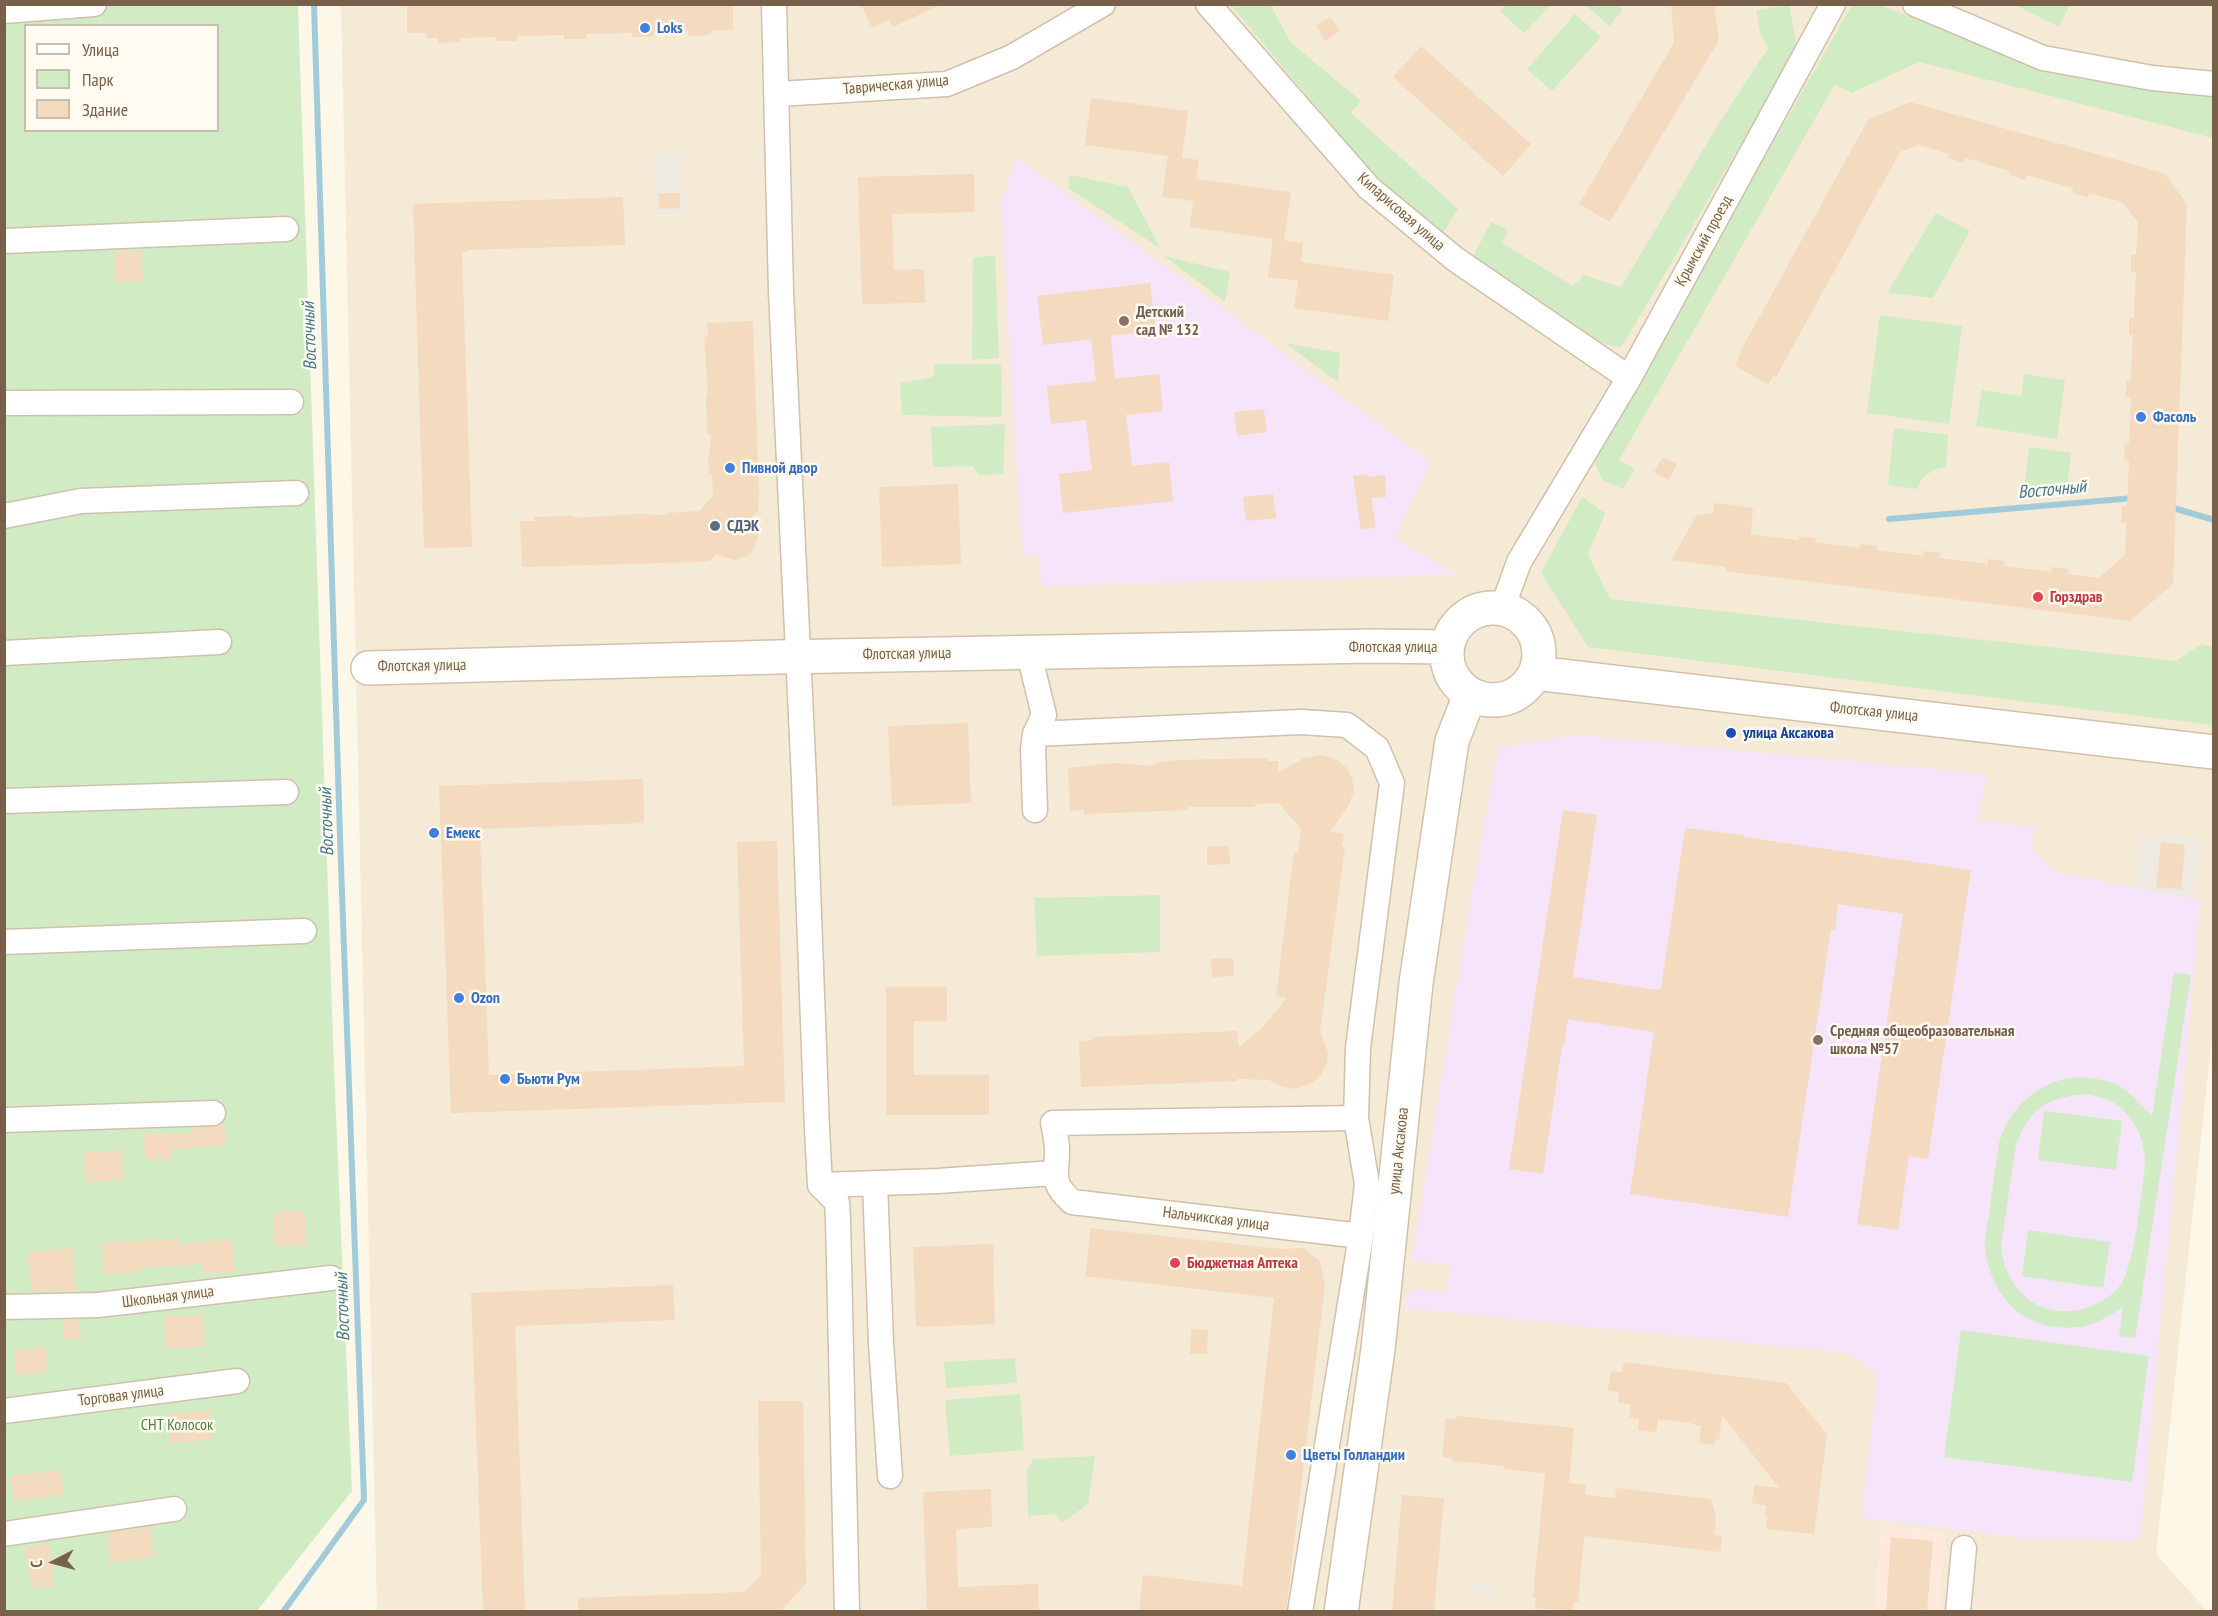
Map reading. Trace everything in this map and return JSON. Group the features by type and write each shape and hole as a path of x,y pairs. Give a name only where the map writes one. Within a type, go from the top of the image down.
{"street":[{"path":"4,10 94,4"},
{"path":"774,4 778,94 781,292 820,1185 837,1202 838,1220 847,1611"},
{"name":"Таврическая улица","path":"778,94 947,84 1012,57 1104,4"},
{"name":"Кипарисовая улица","path":"1208,4 1369,188 1455,259 1629,378"},
{"name":"Крымский проезд","path":"1502,609 1519,562 1629,378 1833,4"},
{"path":"1915,4 2043,58 2152,78 2214,84"},
{"path":"4,241 286,229"},
{"path":"4,403 291,402"},
{"path":"4,516 81,501 296,493"},
{"path":"1488,608 1502,609 1526,622 1534,633 1538,646 1538,660 1535,673 1520,691 1500,700 1484,700 1470,695 1451,675 1447,662 1447,648 1454,630 1462,619 1488,608"},
{"path":"4,653 219,642"},
{"name":"Флотская улица","path":"368,668 798,656 1372,646 1447,648"},
{"path":"1031,652 1032,666 1044,715 1035,734 1033,749 1035,810"},
{"name":"Флотская улица","path":"1535,673 2214,752"},
{"name":"улица Аксакова","path":"1341,1611 1378,1349 1416,983 1452,741 1470,695"},
{"path":"1035,734 1301,722 1347,725 1377,748 1392,783 1358,1048 1356,1118 1367,1184 1300,1611"},
{"path":"4,801 286,792"},
{"path":"4,942 304,931"},
{"path":"4,1120 213,1113"},
{"path":"820,1185 938,1181 1054,1173 1057,1148 1053,1123 1356,1118"},
{"name":"Нальчикская улица","path":"1054,1173 1061,1191 1072,1202 1360,1236"},
{"path":"874,1183 890,1476"},
{"name":"Школьная улица","path":"4,1307 98,1305 331,1278"},
{"name":"Торговая улица","path":"4,1411 237,1381"},
{"path":"4,1534 174,1509"},
{"path":"1958,1611 1964,1548"}],"shaded area":[{"path":"341,5 2213,5 2214,1018 2156,1554 2207,1611 377,1611"},
{"path":"653,153 683,153 685,213 655,214"},
{"name":"Детский сад № 132","path":"1017,157 1431,462 1395,538 1458,575 1042,586 1039,555 1023,556 1001,202"},
{"name":"Средняя общеобразовательная школа №57","path":"1577,735 1987,774 1978,820 2034,827 2032,848 2055,872 2201,900 2140,1541 2020,1538 1862,1518 1877,1374 1848,1353 1404,1308 1411,1289 1447,1293 1450,1265 1412,1260 1472,891 1499,747"},
{"path":"2140,835 2192,838 2200,842 2194,898 2134,891"},
{"path":"1882,1526 1945,1531 1939,1611 1874,1612"},
{"path":"1471,1582 1496,1585 1494,1597 1470,1594"}],"green space":[{"name":"СНТ Колосок","path":"5,5 298,5 334,1068 352,1491 257,1611 5,1611"},
{"path":"1231,5 1271,5 1290,42 1361,101 1351,113 1458,209 1442,234 1379,182"},
{"path":"1506,5 1551,5 1524,33 1500,11"},
{"path":"1586,5 1617,5 1623,10 1609,26"},
{"path":"1789,5 1797,49 1621,348 1601,343 1473,257 1491,222 1508,230 1502,243 1573,286 1584,275 1621,287 1718,125 1768,48 1760,32 1756,10"},
{"path":"1852,5 1880,5 2041,67 2213,94 2213,138 1919,62 1851,93 1835,84 1619,460 1635,469 1623,489 1603,481 1592,458"},
{"path":"2015,5 2070,5 2059,27"},
{"path":"1575,14 1601,37 1552,91 1527,69"},
{"path":"1070,175 1128,187 1160,248 1068,188"},
{"path":"1936,213 1970,231 1933,298 1887,293"},
{"path":"995,256 999,358 972,360 973,257"},
{"path":"1164,256 1230,272 1225,302"},
{"path":"1880,315 1962,326 1949,424 1867,413"},
{"path":"1285,343 1340,353 1338,382"},
{"path":"935,364 1001,364 1002,417 902,415 900,383 933,376"},
{"path":"2024,374 2065,380 2057,439 1976,426 1982,390 2021,396"},
{"path":"1005,424 1003,474 978,475 973,466 933,467 931,427"},
{"path":"1894,428 1948,435 1946,467 1928,474 1921,480 1917,489 1888,485"},
{"path":"2029,447 2071,453 2066,495 2024,490"},
{"path":"1582,497 1605,513 1588,555 1610,599 2176,661 2201,644 2213,647 2213,725 1588,647 1541,573"},
{"path":"1160,895 1160,952 1037,956 1034,898"},
{"path":"2174,972 2191,975 2135,1338 2119,1336 2123,1307 2096,1322 2078,1327 2042,1324 2027,1318 2003,1297 1989,1266 1985,1248 1999,1143 2013,1114 2035,1092 2049,1084 2079,1077 2108,1081 2120,1086 2152,1116","holes":["2085,1094 2106,1099 2117,1105 2137,1128 2145,1157 2139,1212 2129,1264 2119,1287 2106,1299 2089,1307 2072,1311 2056,1311 2029,1300 2018,1289 2004,1262 2001,1245 2016,1145 2021,1132 2034,1113 2050,1102"]},
{"path":"2044,1111 2122,1121 2116,1170 2038,1160"},
{"path":"2028,1230 2110,1242 2103,1288 2022,1276"},
{"path":"1961,1330 2149,1356 2132,1482 1944,1457"},
{"path":"1015,1358 1017,1383 946,1388 944,1362"},
{"path":"1020,1394 1024,1450 950,1456 945,1400"},
{"path":"1095,1456 1088,1504 1062,1523 1055,1514 1028,1516 1027,1471 1033,1459"}],"building":[{"path":"407,4 733,4 733,30 711,30 711,35 689,36 688,31 654,32 654,37 632,37 632,33 586,34 586,39 564,39 564,35 517,36 517,41 496,41 496,37 461,38 461,42 439,43 438,38 427,38 426,33 407,33"},
{"path":"861,4 942,4 893,27 889,20 872,28"},
{"path":"1671,4 1714,4 1719,40 1610,222 1579,204 1674,43"},
{"path":"1330,17 1340,31 1325,41 1316,26"},
{"path":"1421,46 1531,144 1503,176 1393,77"},
{"path":"1091,98 1188,111 1182,158 1199,160 1196,179 1291,192 1284,240 1282,240 1303,243 1301,262 1394,275 1388,321 1294,308 1298,281 1268,277 1273,239 1190,227 1193,201 1162,197 1168,156 1085,145"},
{"path":"1910,102 2164,173 2187,204 2173,584 2130,621 1725,571 1726,567 1671,560 1697,515 1713,513 1715,503 1753,508 1751,534 1769,537 1799,540 1799,536 1816,538 1815,542 1860,548 1861,544 1877,546 1877,550 1923,556 1923,551 1932,552 1940,553 1939,558 1988,564 1988,559 2005,561 2004,566 2051,572 2051,567 2068,569 2067,574 2099,578 2125,555 2126,523 2121,523 2122,506 2127,506 2129,461 2124,460 2125,444 2129,444 2131,397 2126,397 2126,389 2127,380 2131,380 2133,335 2129,335 2129,318 2134,318 2136,272 2131,272 2131,255 2136,255 2138,222 2122,202 2089,193 2088,197 2072,193 2073,188 2026,175 2025,180 2009,175 2010,171 1965,158 1964,163 1948,158 1949,154 1918,145 1900,152 1776,377 1774,375 1768,384 1735,366 1745,343 1868,120"},
{"path":"974,174 975,212 892,214 894,270 924,269 925,303 862,304 858,177"},
{"path":"659,193 680,193 680,208 659,209"},
{"path":"623,197 625,245 466,250 467,252 462,252 472,547 424,548 413,204"},
{"path":"141,251 143,281 115,282 114,252"},
{"path":"1150,283 1156,331 1111,336 1115,379 1159,374 1163,411 1126,415 1132,466 1169,462 1173,501 1063,513 1059,474 1092,470 1086,420 1051,424 1047,386 1096,381 1091,339 1043,345 1037,296"},
{"path":"753,321 759,491 758,510 752,517 758,528 758,536 754,549 749,555 734,560 716,554 710,561 699,562 522,567 520,521 534,521 534,517 666,515 666,513 700,511 713,495 712,475 708,475 711,435 707,435 706,396 708,392 704,337 708,336 707,323"},
{"path":"1264,409 1267,432 1237,436 1234,412"},
{"path":"1663,457 1677,464 1669,480 1654,472"},
{"path":"1367,474 1368,477 1385,475 1386,497 1371,498 1376,527 1361,530 1353,476"},
{"path":"958,484 961,564 882,567 879,487"},
{"path":"1273,494 1276,518 1246,521 1243,497"},
{"path":"968,723 971,803 892,806 888,726"},
{"path":"1321,755 1334,758 1345,766 1352,778 1354,791 1348,807 1330,832 1344,833 1342,846 1345,847 1320,1031 1328,1053 1322,1074 1312,1083 1296,1089 1282,1087 1269,1080 1237,1079 1237,1081 1081,1087 1079,1041 1092,1040 1092,1037 1237,1031 1239,1047 1263,1027 1287,998 1276,996 1294,853 1298,853 1301,828 1278,803 1255,804 1255,807 1188,807 1188,810 1084,814 1084,810 1070,811 1068,768 1113,763 1155,766 1155,763 1179,760 1267,758 1267,761 1278,761 1278,773 1304,758"},
{"path":"643,779 644,823 480,829 489,1075 744,1066 737,842 777,841 785,1102 451,1113 439,786"},
{"path":"1563,810 1597,815 1573,977 1649,989 1661,989 1685,828 1971,870 1928,1159 1909,1156 1898,1230 1857,1224 1903,914 1838,904 1835,930 1831,929 1788,1217 1630,1194 1654,1032 1568,1019 1543,1174 1509,1169"},
{"path":"2161,842 2185,845 2181,889 2156,887"},
{"path":"1207,846 1229,846 1230,864 1207,865"},
{"path":"1233,958 1234,976 1212,977 1211,959"},
{"path":"886,987 947,987 947,1021 914,1021 914,1075 989,1075 989,1115 886,1115"},
{"path":"224,1121 226,1146 171,1149 171,1159 145,1160 144,1134 192,1133 192,1128 214,1127"},
{"path":"122,1150 124,1180 86,1182 84,1152"},
{"path":"305,1211 306,1245 275,1246 274,1212"},
{"path":"1091,1228 1281,1249 1303,1248 1320,1261 1325,1285 1286,1611 1139,1611 1143,1575 1242,1586 1274,1298 1085,1276"},
{"path":"179,1239 180,1244 232,1239 235,1272 204,1274 203,1264 140,1268 140,1272 104,1274 102,1242"},
{"path":"993,1244 995,1324 916,1327 913,1247"},
{"path":"73,1248 76,1291 59,1292 59,1289 31,1291 28,1252"},
{"path":"673,1285 675,1320 515,1326 525,1611 483,1611 471,1293"},
{"path":"202,1314 205,1346 166,1349 164,1317"},
{"path":"62,1320 79,1320 81,1338 64,1340"},
{"path":"1191,1329 1208,1330 1207,1354 1190,1354"},
{"path":"45,1347 48,1371 17,1375 14,1351"},
{"path":"1624,1362 1786,1383 1827,1435 1814,1534 1766,1529 1768,1516 1765,1516 1766,1505 1752,1504 1754,1485 1779,1488 1722,1415 1719,1440 1715,1440 1714,1445 1699,1443 1701,1426 1691,1423 1658,1419 1656,1432 1638,1430 1639,1419 1629,1417 1631,1404 1618,1403 1619,1392 1608,1391 1611,1371 1622,1372"},
{"path":"758,1401 803,1401 806,1583 781,1611 578,1611 578,1598 744,1592 761,1575"},
{"path":"209,1410 212,1439 171,1444 168,1414"},
{"path":"1456,1416 1574,1428 1569,1483 1586,1485 1585,1495 1615,1498 1616,1488 1711,1499 1716,1518 1714,1535 1722,1536 1720,1552 1584,1536 1578,1602 1574,1602 1573,1611 1535,1608 1536,1598 1533,1597 1545,1473 1452,1461 1452,1458 1442,1457 1446,1418 1456,1419"},
{"path":"60,1470 64,1495 14,1501 10,1476"},
{"path":"991,1489 992,1527 956,1529 958,1587 1038,1584 1039,1611 927,1611 923,1492"},
{"path":"1402,1495 1444,1498 1434,1611 1392,1611"},
{"path":"150,1527 154,1557 110,1563 107,1533"},
{"path":"1891,1537 1933,1541 1927,1611 1886,1611"},
{"path":"49,1544 54,1577 51,1577 52,1586 34,1589 33,1580 30,1581 25,1548"}],"waterway":[{"name":"Восточный","path":"283,1612 364,1500 340,837 314,4"},
{"name":"Восточный","path":"1889,519 2134,498"},
{"name":"Восточный","path":"2170,507 2214,520"}],"place":[{"name":"Loks","path":"645,28"},
{"name":"Детский сад № 132","path":"1124,321"},
{"name":"Фасоль","path":"2141,417"},
{"name":"Пивной двор","path":"730,468"},
{"name":"СДЭК","path":"715,526"},
{"name":"Горздрав","path":"2038,597"},
{"name":"улица Аксакова","path":"1731,733"},
{"name":"Емекс","path":"434,833"},
{"name":"Ozon","path":"459,998"},
{"name":"Средняя общеобразовательная школа №57","path":"1818,1040"},
{"name":"Бьюти Рум","path":"505,1079"},
{"name":"Бюджетная Аптека","path":"1175,1263"},
{"name":"Цветы Голландии","path":"1291,1455"}]}
